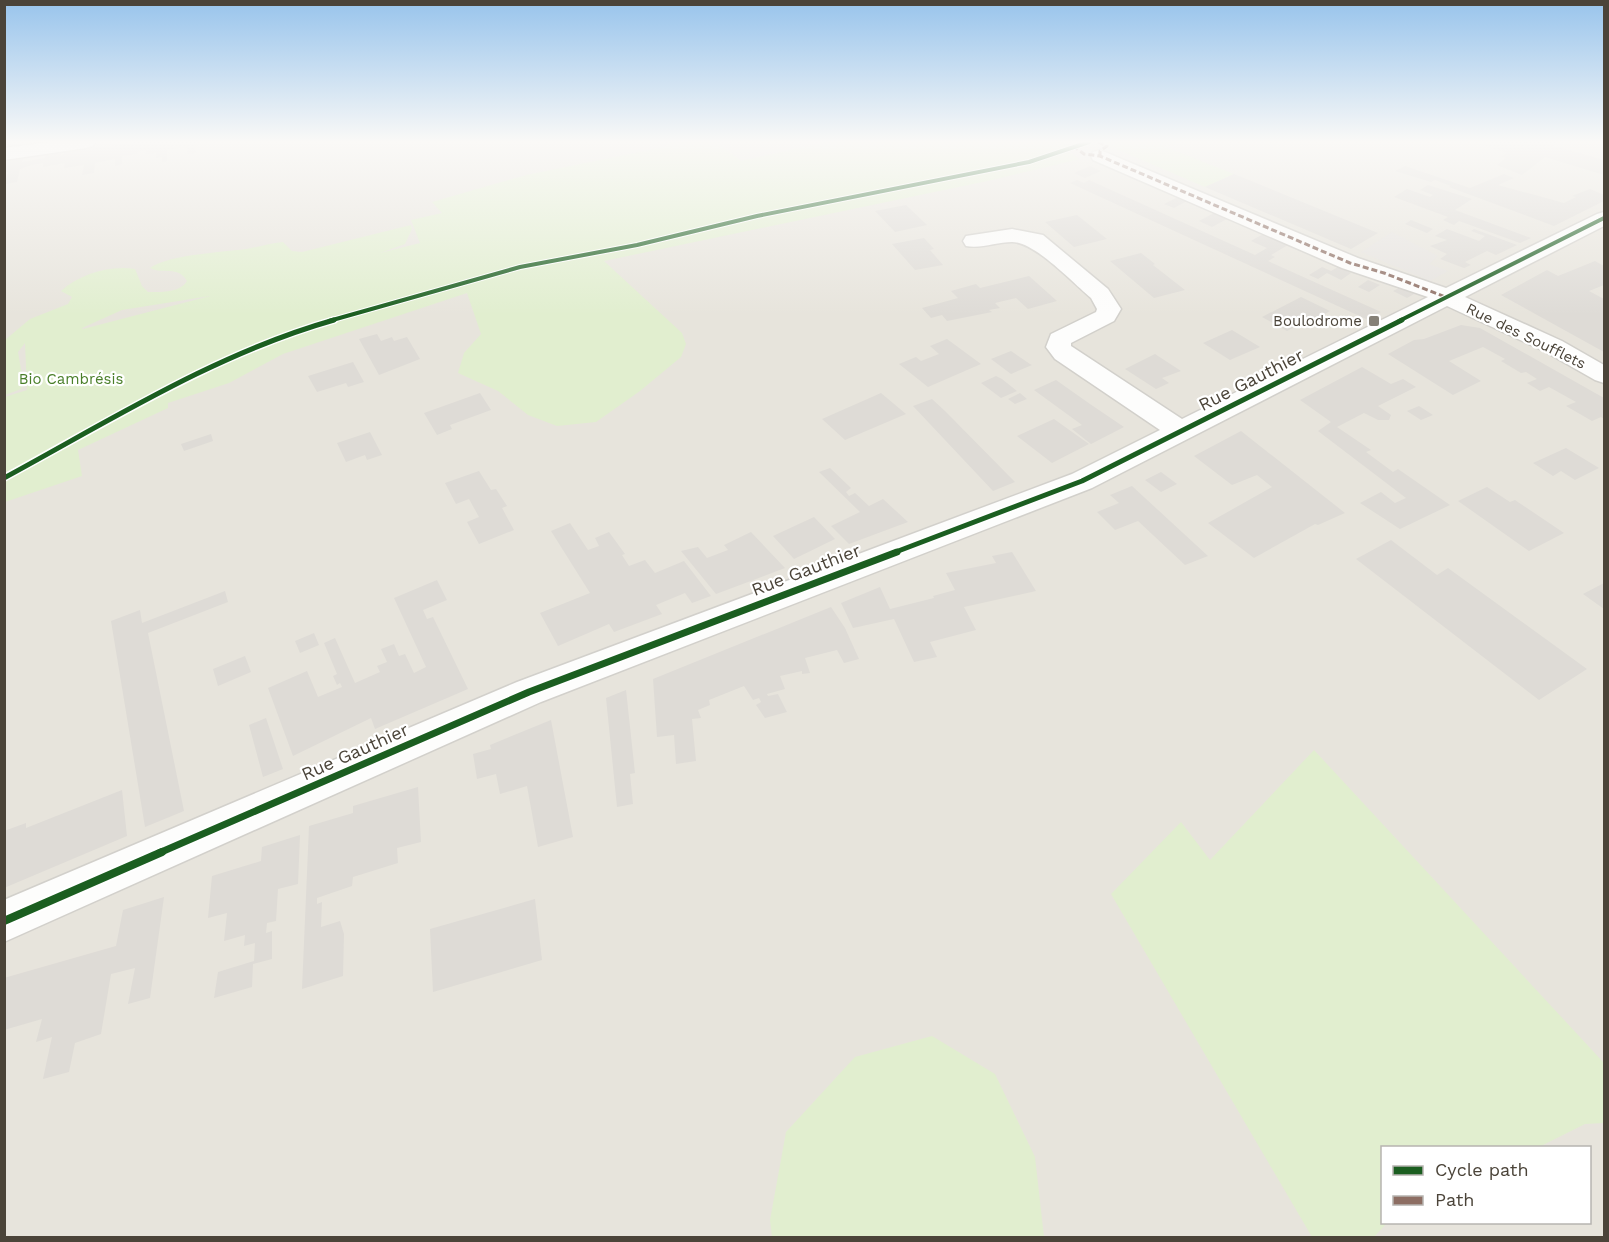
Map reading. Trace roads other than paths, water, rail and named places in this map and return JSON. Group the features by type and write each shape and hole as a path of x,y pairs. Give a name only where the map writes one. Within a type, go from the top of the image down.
{"street":[{"name":"Rue des Soufflets","path":"1203,200 1350,263 1384,273 1448,298 1553,346 1605,375"},
{"name":"Rue Gauthier","path":"4,921 529,692 1082,481 1605,218"},
{"path":"974,241 1008,235 1035,240 1100,294 1109,309 1106,316 1060,339 1058,347 1065,354 1182,432"}],"place":[{"name":"Boulodrome","path":"1374,321"}],"park label":[{"name":"Bio Cambrésis","path":"71,379"}]}
